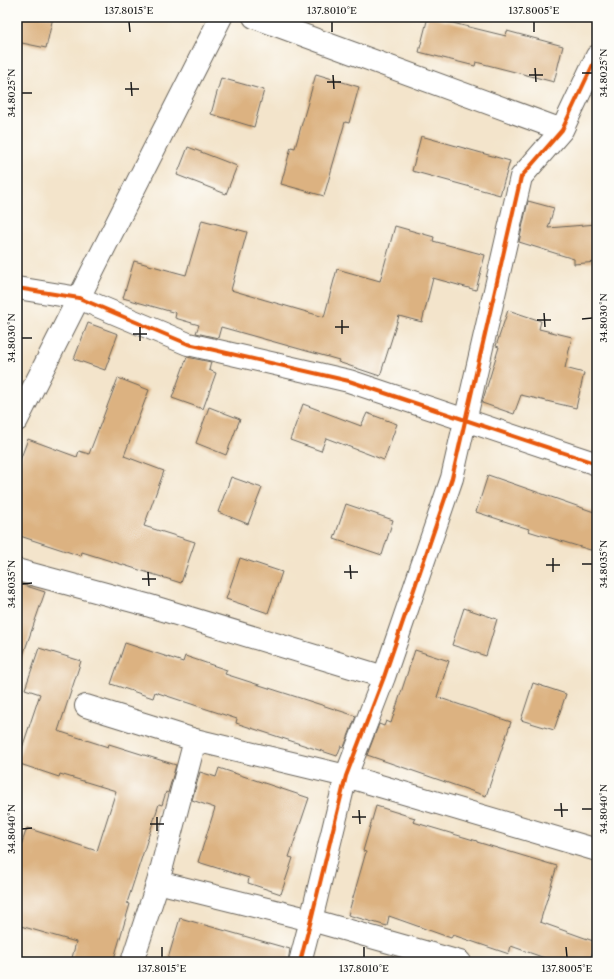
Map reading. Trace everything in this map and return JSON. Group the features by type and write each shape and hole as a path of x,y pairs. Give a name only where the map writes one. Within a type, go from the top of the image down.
{"street":[{"path":"17,420 221,17"},
{"path":"254,17 562,130"},
{"path":"300,962 346,776 384,677 452,478 521,177 562,130 597,56"},
{"path":"17,288 79,298 188,344 349,381 597,464"},
{"path":"17,570 147,605 384,677"},
{"path":"86,706 195,740 346,776 597,850"},
{"path":"132,962 158,882 195,740"},
{"path":"158,882 311,920 460,962"}],"building":[{"path":"17,17 53,17 46,48 17,42"},
{"path":"428,17 506,36 507,31 563,46 554,82 476,62 475,66 419,52"},
{"path":"316,74 359,87 349,123 345,122 324,196 281,184 291,147 295,148"},
{"path":"221,78 264,90 254,127 211,114"},
{"path":"421,136 510,161 500,195 412,171"},
{"path":"188,147 237,166 226,194 177,175"},
{"path":"528,201 554,208 548,228 597,224 597,262 574,264 574,259 519,242"},
{"path":"202,220 247,232 231,290 324,317 337,269 380,281 395,226 434,237 433,241 485,255 476,290 433,278 422,322 399,316 380,376 338,362 339,360 221,327 218,338 196,333 199,325 175,318 176,313 123,298 134,261 186,275"},
{"path":"508,310 541,321 539,329 572,337 565,368 584,373 576,408 521,395 514,414 482,403 499,347 496,346"},
{"path":"88,323 118,334 105,370 74,359"},
{"path":"187,357 211,362 209,370 216,373 203,409 172,398"},
{"path":"118,378 149,390 124,456 164,471 144,526 195,542 181,583 82,552 81,556 17,535 17,468 28,439 77,457 79,451 89,454"},
{"path":"303,404 361,426 367,413 397,424 384,460 326,438 321,451 290,440"},
{"path":"209,407 240,419 226,455 196,443"},
{"path":"488,475 597,513 597,552 528,531 529,529 476,512"},
{"path":"231,477 262,488 248,524 218,512"},
{"path":"346,504 393,520 382,555 334,539"},
{"path":"240,558 282,572 268,613 226,599"},
{"path":"17,583 45,592 21,661 17,660"},
{"path":"464,608 497,619 486,656 452,645"},
{"path":"125,643 183,662 185,656 227,670 225,674 356,716 344,747 341,746 337,756 236,723 237,719 155,692 153,698 111,684"},
{"path":"39,648 81,661 58,731 108,747 109,744 176,765 168,793 166,792 162,805 159,804 127,903 130,904 113,962 71,962 76,942 17,925 17,857 27,828 97,851 116,791 60,774 59,777 17,763 40,694 25,689"},
{"path":"415,650 449,661 437,697 511,722 486,796 367,755 379,724 384,726 386,721 391,723"},
{"path":"533,683 566,694 554,730 521,720"},
{"path":"219,768 309,798 289,857 293,858 281,894 248,883 249,878 198,862 215,808 192,800 200,772 216,777"},
{"path":"376,806 415,818 413,822 557,866 540,922 596,942 589,962 556,962 511,946 509,954 453,935 451,938 389,916 387,926 348,915 366,852 363,851"},
{"path":"180,918 290,949 288,962 167,962"}],"cycle path":[{"path":"300,962 346,776 384,677 452,478 521,177 562,130 597,56"},
{"path":"17,288 79,298 188,344 349,381 597,464"}]}
